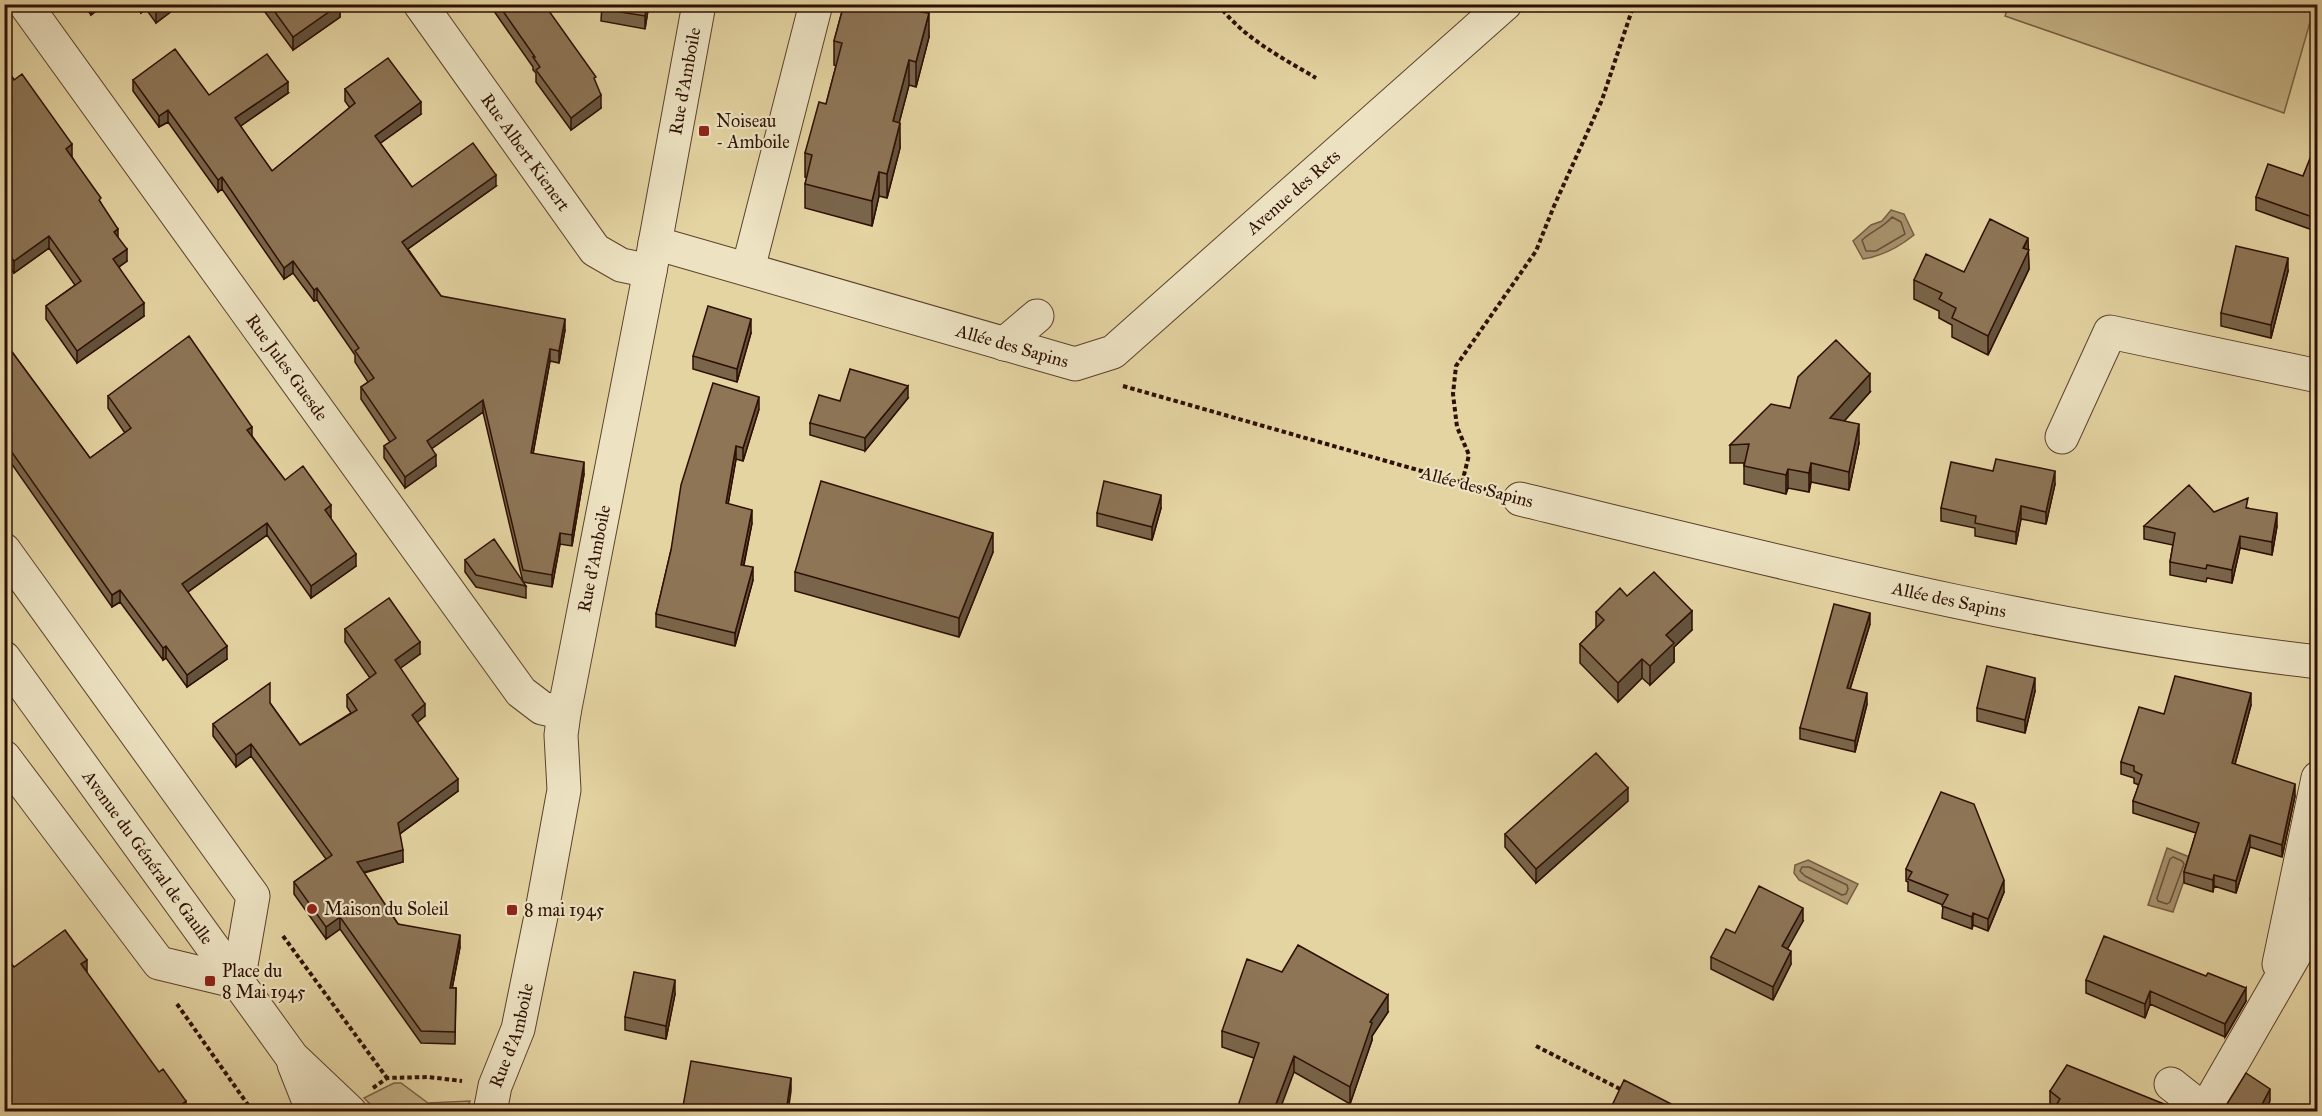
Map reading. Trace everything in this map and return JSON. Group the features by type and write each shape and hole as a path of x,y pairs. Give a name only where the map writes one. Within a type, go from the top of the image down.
{"street":[{"name":"Rue Jules Guesde","path":"24,4 521,692 542,708 564,713"},
{"name":"Rue Albert Kienert","path":"420,4 595,250 621,265 652,257"},
{"name":"Rue d'Amboile","path":"490,1112 495,1086 518,1029 541,916 564,790 561,735 564,713 699,4"},
{"path":"748,269 816,4"},
{"name":"Avenue des Rets","path":"1075,364 1113,352 1505,4"},
{"name":"Allée des Sapins","path":"652,257 748,269 1075,364"},
{"path":"1004,344 1037,316"},
{"path":"2062,437 2110,332 2318,376"},
{"name":"Allée des Sapins","path":"1520,499 1853,579 2073,626 2254,655 2318,662"},
{"path":"4,550 253,896 238,982 159,963 4,757"},
{"name":"Avenue du Général de Gaulle","path":"4,658 292,1057 348,1109"},
{"path":"2272,996 2318,778"},
{"path":"2171,1084 2205,1111 2318,914"},
{"name":"Avenue du Général de Gaulle","path":"292,1057 312,1112"}],"path":[{"path":"1218,4 1228,18 1264,48 1316,78"},
{"path":"1462,483 1469,454 1457,427 1453,394 1456,366 1536,251 1602,100 1634,4"},
{"name":"Allée des Sapins","path":"1075,364 1103,380 1520,499"},
{"path":"253,896 387,1078"},
{"path":"159,963 164,986 253,1112"},
{"path":"1536,1046 1625,1092"},
{"path":"348,1109 387,1078 428,1077 467,1082"}],"shaded area":[{"path":"2009,4 2315,5 2284,113 2005,16"},
{"path":"394,1083 401,1083 428,1103 470,1101 466,1111 377,1111 364,1098"}],"water":[{"path":"1891,210 1904,214 1914,235 1890,250 1863,259 1853,241 1871,225 1882,221"},
{"path":"2167,848 2192,858 2173,912 2148,905"},
{"path":"1808,860 1858,884 1847,904 1799,880 1794,873 1795,865"}],"building":[{"path":"152,4 164,4 156,10"},
{"path":"269,4 340,4 293,37"},
{"path":"498,4 544,4 596,77 594,78 601,95 571,118 536,70 540,67 533,57 535,57"},
{"path":"602,4 647,4 645,16 601,9"},
{"path":"844,4 923,4 921,12 929,13 916,62 909,60 893,121 900,123 887,174 879,172 872,201 805,184 812,155 805,153 819,102 826,104 842,43 834,41"},
{"path":"175,49 209,95 267,54 288,82 235,118 272,171 355,103 345,89 388,58 421,102 375,136 412,187 473,143 496,175 402,242 441,296 565,319 559,351 550,349 531,453 584,462 572,535 560,533 552,575 523,570 483,400 427,441 436,455 405,477 384,446 396,438 361,387 374,378 355,351 359,348 317,288 314,290 293,261 284,268 222,177 218,180 168,110 159,116 133,80"},
{"path":"4,66 14,80 22,74 72,144 66,149 101,198 99,200 118,229 114,232 127,249 113,259 144,303 77,351 46,306 81,281 49,236 14,261 4,248"},
{"path":"2316,143 2318,143 2318,219 2256,197 2268,164 2303,176"},
{"path":"1990,219 2028,238 2023,248 2029,250 1988,336 1952,318 1956,308 1939,299 1942,293 1914,280 1926,254 1964,272"},
{"path":"2236,246 2288,258 2271,325 2221,313"},
{"path":"708,306 751,319 737,369 693,356"},
{"path":"189,336 252,427 247,430 285,480 303,466 331,505 325,510 356,554 311,586 267,523 182,584 227,646 187,675 166,646 163,648 120,590 112,595 4,441 4,341 90,458 131,428 108,396"},
{"path":"1836,340 1870,374 1830,418 1859,424 1849,472 1811,463 1809,473 1788,469 1786,475 1744,466 1749,444 1730,445 1771,404 1790,408 1798,377"},
{"path":"850,369 908,386 865,438 810,423 819,395 840,401"},
{"path":"713,383 759,397 743,448 736,446 726,503 752,510 741,565 753,567 735,633 656,614 671,550 681,485"},
{"path":"1996,459 2055,471 2046,512 2021,506 2016,532 1975,523 1976,516 1941,508 1951,462 1993,471"},
{"path":"821,481 993,533 959,618 795,572"},
{"path":"1104,481 1161,495 1152,527 1097,513"},
{"path":"2189,485 2214,512 2248,498 2246,508 2277,513 2272,542 2240,536 2232,570 2207,565 2206,569 2170,562 2175,533 2144,526"},
{"path":"494,539 526,586 476,575 465,560"},
{"path":"1654,572 1692,611 1666,635 1674,643 1650,666 1642,659 1618,683 1580,644 1604,620 1596,612 1620,588 1627,596"},
{"path":"389,598 420,642 395,660 425,704 412,715 458,779 398,823 403,850 357,862 398,924 460,935 450,988 456,988 455,1032 421,1031 340,917 326,927 294,882 332,855 251,744 236,755 213,724 270,683 270,703 300,745 357,710 347,695 376,673 345,629"},
{"path":"1834,604 1870,613 1847,688 1867,693 1855,741 1800,728"},
{"path":"1987,666 2035,678 2025,720 1977,708"},
{"path":"2175,676 2251,693 2232,763 2295,784 2282,845 2250,835 2236,881 2214,875 2213,880 2184,872 2199,823 2133,801 2142,775 2134,771 2134,766 2121,762 2139,707 2164,714"},
{"path":"1596,753 1628,788 1536,869 1505,834"},
{"path":"1941,792 1974,804 2004,880 1988,919 1973,913 1972,917 1942,906 1948,895 1908,879 1912,872 1906,869"},
{"path":"1759,886 1803,908 1782,946 1791,951 1773,987 1711,957 1726,929 1735,933"},
{"path":"65,930 87,960 81,964 159,1072 163,1069 186,1101 172,1112 4,1112 4,954 14,967"},
{"path":"2104,936 2206,976 2208,973 2246,988 2225,1024 2150,991 2145,1004 2086,980"},
{"path":"1298,945 1388,995 1370,1022 1372,1023 1350,1087 1294,1056 1273,1112 1236,1112 1259,1043 1222,1031 1247,959 1282,972"},
{"path":"634,972 675,980 666,1026 625,1017"},
{"path":"691,1061 791,1078 786,1112 682,1112"},
{"path":"2067,1065 2184,1112 2052,1112 2060,1099 2050,1091"},
{"path":"2246,1073 2270,1089 2258,1112 2222,1112"},
{"path":"1624,1080 1687,1112 1609,1112"},
{"path":"1876,1106 1887,1112 1873,1112"}],"place":[{"name":"Noiseau - Amboile","path":"704,131"},
{"name":"Maison du Soleil","path":"312,909"},
{"name":"8 mai 1945","path":"512,910"},
{"name":"Place du 8 Mai 1945","path":"210,981"}]}
